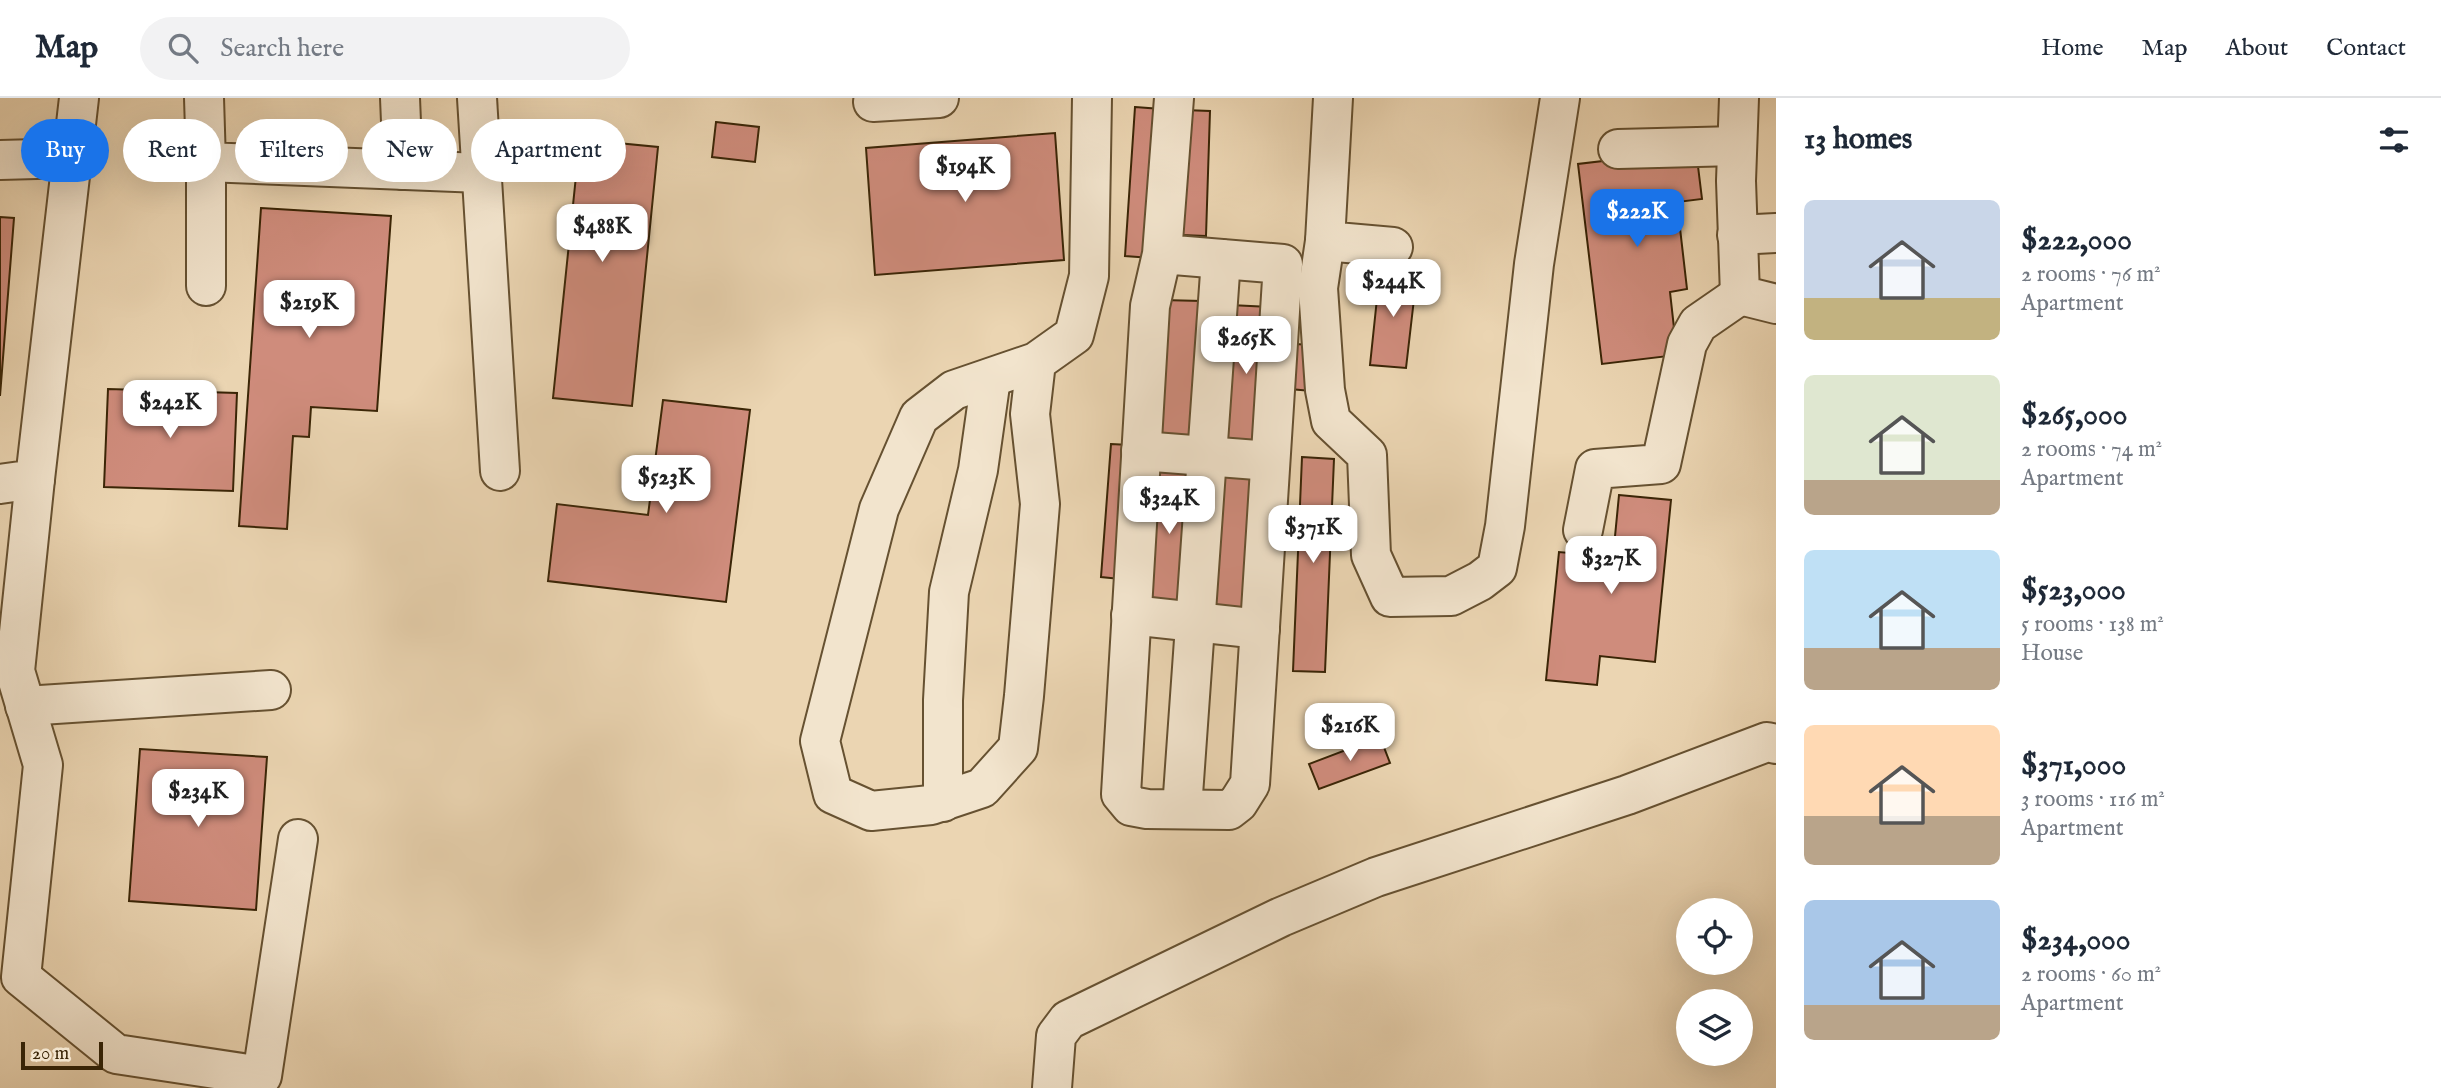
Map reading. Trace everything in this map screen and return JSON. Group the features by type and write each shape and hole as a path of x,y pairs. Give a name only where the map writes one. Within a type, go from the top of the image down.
{"lane":[{"path":"77,119 79,98"},
{"path":"204,98 205,119"},
{"path":"400,98 401,119"},
{"path":"477,98 478,119"},
{"path":"873,102 939,98"},
{"path":"1036,362 1030,414 1040,504 1017,748 982,788 931,805 871,811 833,794 820,741 879,509 919,417 954,390 1036,362 1074,335 1089,276 1092,98"},
{"path":"1162,254 1283,264 1250,784 1238,803 1229,810 1147,809 1131,806 1121,794 1150,306 1162,254 1174,98"},
{"path":"1332,98 1325,241 1318,288 1325,390 1331,421 1367,454 1370,555 1390,597 1451,596 1480,581 1497,568 1505,526 1534,264 1560,98"},
{"path":"1583,530 1595,469 1661,464 1687,344 1698,324 1758,299 1737,235 1739,98"},
{"path":"1618,149 1737,146"},
{"path":"0,160 21,159"},
{"path":"221,163 362,168"},
{"path":"69,182 18,482 15,671 43,765 21,977 116,1054 262,1076 298,838"},
{"path":"206,182 206,286"},
{"path":"482,182 499,471"},
{"path":"1737,235 1776,233"},
{"path":"1325,241 1393,247"},
{"path":"1182,810 1220,259"},
{"path":"943,802 943,700 950,592 978,470 991,377"},
{"path":"1141,451 1270,461"},
{"path":"1131,615 1260,629"},
{"path":"25,706 271,690"},
{"path":"1052,1088 1056,1036 1068,1020 1269,923 1376,877 1626,795 1767,742 1776,744"}],"building":[{"path":"1135,107 1161,109 1151,258 1125,256"},
{"path":"1184,110 1210,111 1206,236 1181,235"},
{"path":"716,122 759,127 755,162 712,157"},
{"path":"1055,133 1064,260 875,275 866,148"},
{"path":"626,144 658,147 632,406 553,398 575,182 626,182"},
{"path":"1696,150 1702,199 1677,202 1687,289 1670,292 1677,355 1602,364 1578,164"},
{"path":"261,208 391,216 377,411 311,407 309,437 293,436 287,529 239,526"},
{"path":"0,217 14,218 0,396"},
{"path":"1380,270 1417,273 1406,368 1370,365"},
{"path":"1162,300 1202,301 1200,441 1160,441"},
{"path":"1230,305 1270,307 1262,447 1222,445"},
{"path":"1294,344 1314,345 1311,391 1290,389"},
{"path":"108,389 237,393 233,491 104,487"},
{"path":"663,400 750,410 726,602 548,581 557,504 648,515"},
{"path":"1111,444 1129,445 1120,579 1101,577"},
{"path":"1302,457 1334,459 1325,672 1293,671"},
{"path":"1152,466 1191,467 1185,606 1146,604"},
{"path":"1216,471 1256,472 1251,611 1211,610"},
{"path":"1619,495 1671,500 1655,662 1600,656 1597,685 1546,680 1559,552 1613,557"},
{"path":"1380,737 1390,763 1319,789 1309,764"},
{"path":"140,749 267,757 256,910 129,901"}]}
